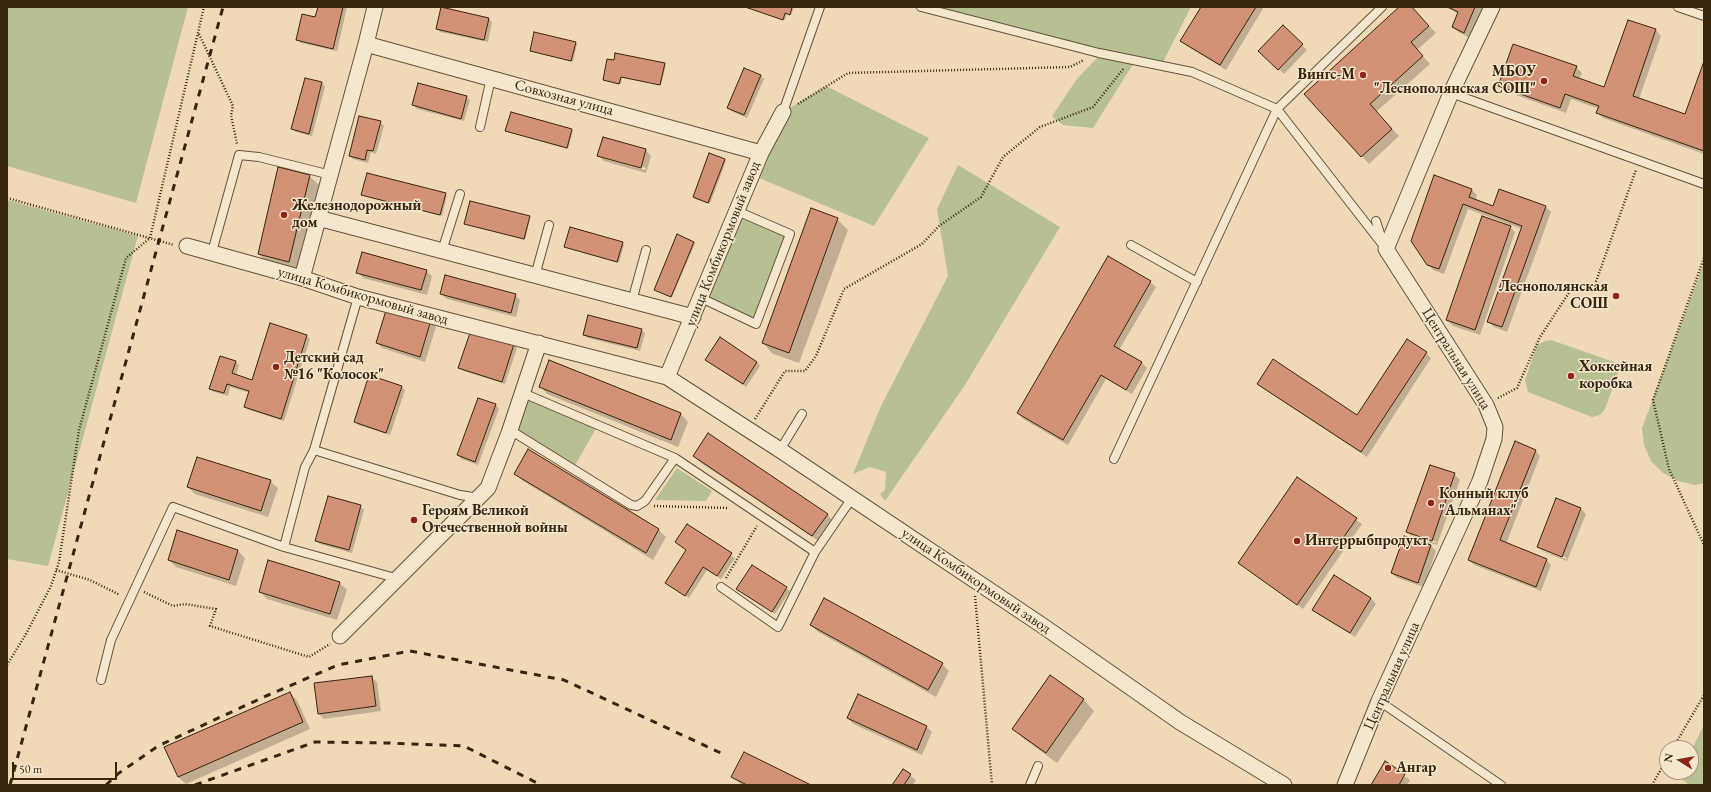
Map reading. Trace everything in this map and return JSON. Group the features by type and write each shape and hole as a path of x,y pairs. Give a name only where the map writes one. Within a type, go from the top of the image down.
{"street":[{"path":"302,278 331,175 375,7"},
{"path":"1386,249 1451,92 1492,7"},
{"name":"Совхозная улица","path":"366,44 761,153"},
{"name":"улица Комбикормовый завод","path":"667,378 761,153 783,112"},
{"path":"318,218 693,317"},
{"name":"улица Комбикормовый завод","path":"187,246 302,278 358,296 667,378 780,450 1043,626 1180,722 1284,785"},
{"name":"Центральная улица","path":"1345,785 1380,701 1480,481 1494,439 1495,427 1486,405 1386,249"},
{"path":"340,636 399,579 488,488 510,430 539,343"}],"lane":[{"path":"783,112 820,7"},
{"path":"921,7 1098,54 1192,72 1277,109 1386,249"},
{"path":"1114,459 1277,109 1382,7"},
{"path":"1678,7 1704,16"},
{"path":"480,127 491,78"},
{"path":"1451,92 1704,184"},
{"path":"212,252 239,155 259,157 331,175"},
{"path":"442,251 460,194"},
{"path":"701,298 756,324 790,234 737,211"},
{"path":"1376,221 1386,249"},
{"path":"535,276 549,225"},
{"path":"1131,245 1196,282"},
{"path":"632,301 646,250"},
{"path":"284,547 305,467 314,450 358,296"},
{"path":"523,392 675,458 815,552"},
{"path":"780,450 802,414"},
{"path":"510,430 631,505 636,506 645,501 675,458"},
{"path":"314,450 460,495 473,497 482,494"},
{"path":"721,587 778,626 815,552 852,498"},
{"path":"101,680 111,640 174,508 284,547 399,579"},
{"path":"1380,701 1501,785"},
{"path":"1030,785 1038,766"}],"path":[{"path":"7,665 30,628 51,586 56,570 79,430 126,258 150,238 204,7"},
{"path":"198,33 233,106 231,115 239,155"},
{"path":"783,112 848,73 1070,67 1098,54"},
{"path":"749,430 785,371 805,371 816,356 844,290 922,244 938,226 980,197 1003,157 1040,127 1093,107 1131,60"},
{"path":"1492,402 1517,388 1540,337 1574,285 1593,290 1639,161"},
{"path":"7,198 170,245 187,246"},
{"path":"1704,258 1653,400 1669,469 1704,545"},
{"path":"636,506 749,508"},
{"path":"721,587 762,517"},
{"path":"56,570 90,580 116,594 131,599"},
{"path":"136,588 173,606 185,604 216,609 210,626 309,657 340,636"},
{"path":"975,594 992,785"},
{"path":"1678,740 1704,695"},
{"path":"1652,785 1659,773"}],"green space":[{"path":"7,7 188,7 136,203 7,166"},
{"path":"937,7 1191,7 1161,66"},
{"path":"1098,57 1135,61 1093,128 1063,125 1052,116 1077,79"},
{"path":"826,86 929,138 874,226 752,175 783,112"},
{"path":"958,165 1060,227 965,385 885,501 880,494 885,490 886,472 870,467 853,474 881,406 948,276 937,209"},
{"path":"7,200 138,236 48,566 7,559"},
{"path":"737,211 790,234 756,324 701,298"},
{"path":"1704,263 1704,483 1695,485 1678,481 1663,473 1651,461 1644,445 1642,428"},
{"name":"Хоккейная коробка","path":"1551,340 1614,362 1618,367 1618,373 1605,409 1600,415 1592,417 1528,392 1525,380 1537,345"},
{"path":"523,393 598,425 573,469 510,430"},
{"path":"677,468 712,491 706,501 655,500"},
{"path":"1704,725 1704,785 1690,785 1682,780 1699,780 1699,740 1696,740"}],"building":[{"path":"318,7 343,7 333,49 296,40 302,14 315,17"},
{"path":"441,7 489,18 484,40 436,29"},
{"path":"745,7 792,7 790,15 785,13 783,20"},
{"path":"1201,7 1256,7 1220,65 1180,41"},
{"name":"Вингс-М","path":"1399,7 1412,7 1429,26 1411,42 1423,56 1370,104 1392,129 1361,157 1304,94"},
{"path":"1448,7 1475,7 1464,33 1452,27 1458,12"},
{"name":"МБОУ \"Леснополянская СОШ\"","path":"1628,20 1656,29 1633,96 1685,114 1704,61 1704,151 1596,113 1599,106 1565,94 1560,108 1498,86 1513,44 1577,66 1573,76 1604,87"},
{"path":"1283,25 1303,44 1278,70 1258,51"},
{"path":"534,32 576,42 571,61 530,51"},
{"path":"615,53 665,63 660,85 621,77 619,84 603,80 607,59 614,60"},
{"path":"744,68 761,75 744,115 727,108"},
{"path":"305,78 322,82 309,134 291,129"},
{"path":"418,83 467,96 461,119 412,105"},
{"path":"511,112 572,129 567,148 505,131"},
{"path":"359,116 381,121 373,151 367,150 365,160 349,156"},
{"path":"603,137 646,149 641,168 597,156"},
{"path":"709,153 725,159 708,203 693,197"},
{"name":"Железнодорожный дом","path":"278,167 310,175 289,262 258,254"},
{"path":"367,173 446,193 440,215 361,195"},
{"path":"1434,175 1472,189 1469,197 1493,206 1499,189 1546,206 1502,327 1487,322 1522,226 1463,204 1439,269 1427,265 1411,241"},
{"path":"470,201 530,216 524,239 464,224"},
{"path":"811,208 838,218 789,353 762,343"},
{"path":"1482,216 1511,226 1475,330 1446,320"},
{"path":"570,227 623,242 617,262 564,247"},
{"path":"677,234 694,242 671,297 654,290"},
{"path":"362,252 427,270 421,290 356,273"},
{"path":"1108,256 1151,281 1114,346 1142,362 1126,390 1101,375 1063,440 1017,413"},
{"path":"445,275 516,294 511,313 440,294"},
{"path":"387,307 431,320 420,357 376,343"},
{"path":"588,315 642,329 637,348 583,335"},
{"name":"Детский сад №16 \"Колосок\"","path":"270,323 307,335 281,419 244,407 249,391 227,384 224,393 209,389 220,356 236,361 232,373 252,380"},
{"path":"471,330 514,344 502,382 458,368"},
{"path":"720,337 757,362 743,384 705,360"},
{"path":"1407,339 1427,352 1361,452 1257,384 1273,359 1357,415"},
{"path":"549,360 681,413 671,440 539,387"},
{"path":"369,375 402,386 386,433 354,422"},
{"path":"478,398 496,404 475,462 457,455"},
{"path":"708,433 828,514 812,536 693,456"},
{"path":"1515,441 1536,450 1500,540 1547,559 1536,587 1468,560"},
{"path":"528,449 659,529 646,553 514,474"},
{"path":"197,457 271,480 261,511 187,487"},
{"name":"Конный клуб \"Альманах\"","path":"1430,465 1455,473 1432,541 1406,532"},
{"name":"Интеррыбпродукт","path":"1297,477 1357,518 1297,605 1238,563"},
{"path":"328,496 361,505 349,550 315,541"},
{"path":"1556,498 1581,508 1562,557 1537,547"},
{"path":"687,524 732,553 717,576 703,567 685,596 665,583 686,550 675,542"},
{"path":"177,530 238,550 229,580 168,560"},
{"path":"1404,536 1431,545 1418,583 1391,573"},
{"path":"268,560 340,582 330,614 259,592"},
{"path":"752,565 787,587 772,612 736,589"},
{"path":"1334,575 1371,598 1350,633 1312,610"},
{"path":"824,598 943,663 928,690 810,625"},
{"path":"1050,675 1084,699 1046,753 1012,729"},
{"path":"372,676 376,706 318,714 314,683"},
{"path":"290,692 303,722 178,777 164,747"},
{"path":"858,694 927,726 917,750 847,718"},
{"path":"744,752 811,785 747,785 731,777"},
{"name":"Ангар","path":"1385,761 1405,774 1399,785 1371,785"},
{"path":"903,769 911,774 904,785 892,785"}],"railway":[{"path":"10,785 223,7"},
{"path":"106,785 119,773 158,746 266,696 338,665 410,651 564,680 723,754"},
{"path":"195,785 315,742 464,746 541,785"}],"place":[{"name":"Вингс-М","path":"1363,75"},
{"name":"МБОУ \"Леснополянская СОШ\"","path":"1544,81"},
{"name":"Железнодорожный дом","path":"284,215"},
{"name":"Леснополянская СОШ","path":"1616,296"},
{"name":"Детский сад №16 \"Колосок\"","path":"276,367"},
{"name":"Хоккейная коробка","path":"1571,376"},
{"name":"Конный клуб \"Альманах\"","path":"1431,503"},
{"name":"Героям Великой Отечественной войны","path":"414,520"},
{"name":"Интеррыбпродукт","path":"1297,541"},
{"name":"Ангар","path":"1388,768"}]}
